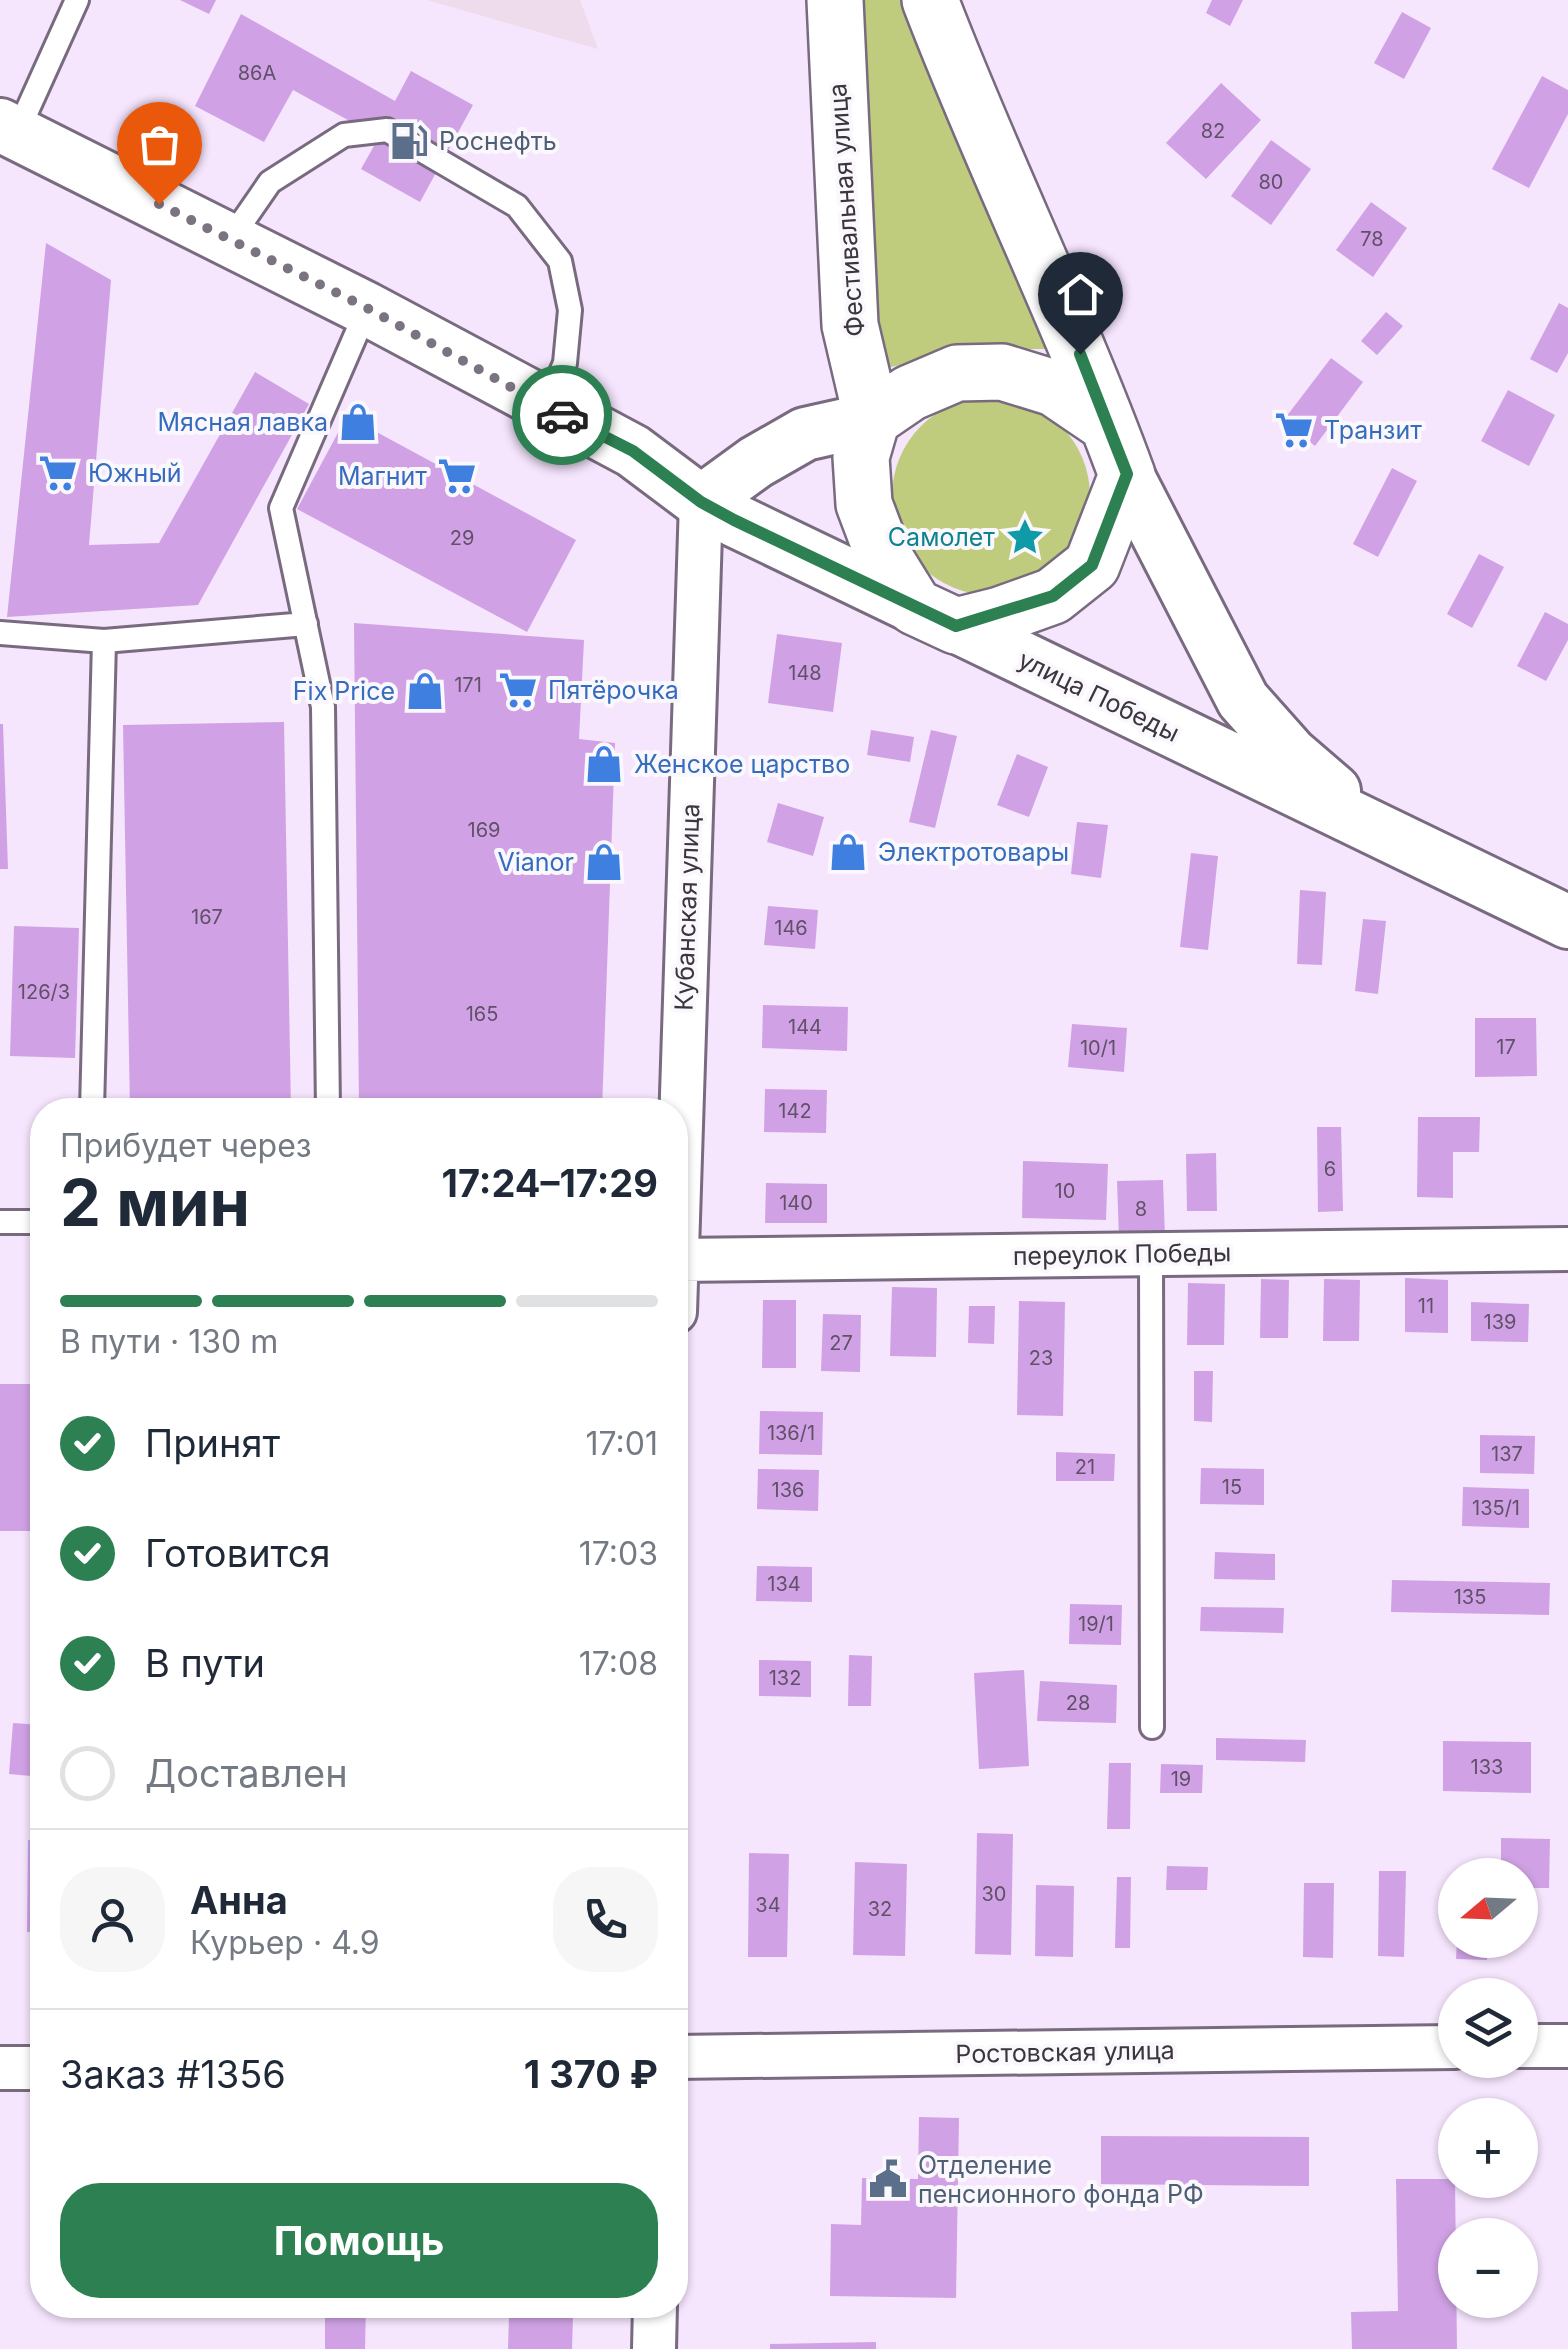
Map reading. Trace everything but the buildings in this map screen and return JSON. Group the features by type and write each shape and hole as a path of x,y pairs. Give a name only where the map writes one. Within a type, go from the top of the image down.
{"main road":[{"name":"Фестивальная улица","path":"835,0 850,326 872,419"},
{"path":"930,0 1052,285 1108,424 1127,474 1092,565 1053,596 935,617 884,557 864,504 861,458 872,419 910,393 957,374 1002,372 1054,388 1108,424"}],"street":[{"name":"улица Победы","path":"8,129 367,308 633,451 701,502 1568,922"},
{"path":"805,434 834,390 850,326"},
{"path":"701,502 756,462 805,434 872,419"},
{"name":"улица Победы","path":"1127,474 1244,700 1291,754 1390,836"},
{"name":"Кубанская улица","path":"681,1098 701,502"},
{"name":"переулок Победы","path":"688,1260 1568,1249"},
{"path":"1538,2046 1568,2046"},
{"name":"Ростовская улица","path":"688,2057 1438,2047"},
{"path":"0,2068 30,2068"},
{"path":"654,2349 655,2318"}],"lane":[{"path":"8,129 78,0"},
{"path":"230,240 270,182 344,135 387,130 517,206 560,261 570,310 565,363 546,406"},
{"path":"328,1098 323,707 281,508 367,308"},
{"path":"0,633 104,641 306,624"},
{"path":"92,1098 104,641"},
{"path":"0,1222 30,1222"},
{"path":"1152,1254 1152,1727"}],"shaded area":[{"path":"427,0 580,0 598,49"}],"green space":[{"path":"864,0 904,0 1051,349 978,349 876,370"},
{"path":"991,397 1029,405 1061,426 1082,458 1090,496 1082,534 1061,566 1029,587 991,595 953,587 921,566 900,534 892,496 900,458 921,426 953,405"}],"way so far":[{"path":"159,204 367,308 562,415"}],"place":[{"name":"Роснефть","path":"409,141"},
{"name":"Мясная лавка","path":"358,422"},
{"name":"Транзит","path":"1294,430"},
{"name":"Южный","path":"58,473"},
{"name":"Магнит","path":"457,476"},
{"name":"Самолет","path":"1025,537"},
{"name":"Пятёрочка","path":"518,690"},
{"name":"Fix Price","path":"425,691"},
{"name":"Женское царство","path":"604,764"},
{"name":"Электротовары","path":"848,852"},
{"name":"Vianor","path":"604,862"},
{"name":"Отделение пенсионного фонда РФ","path":"888,2179"}],"route":[{"path":"562,415 633,451 701,502 734,520 956,626 1053,596 1092,565 1127,474 1080,354"}]}
